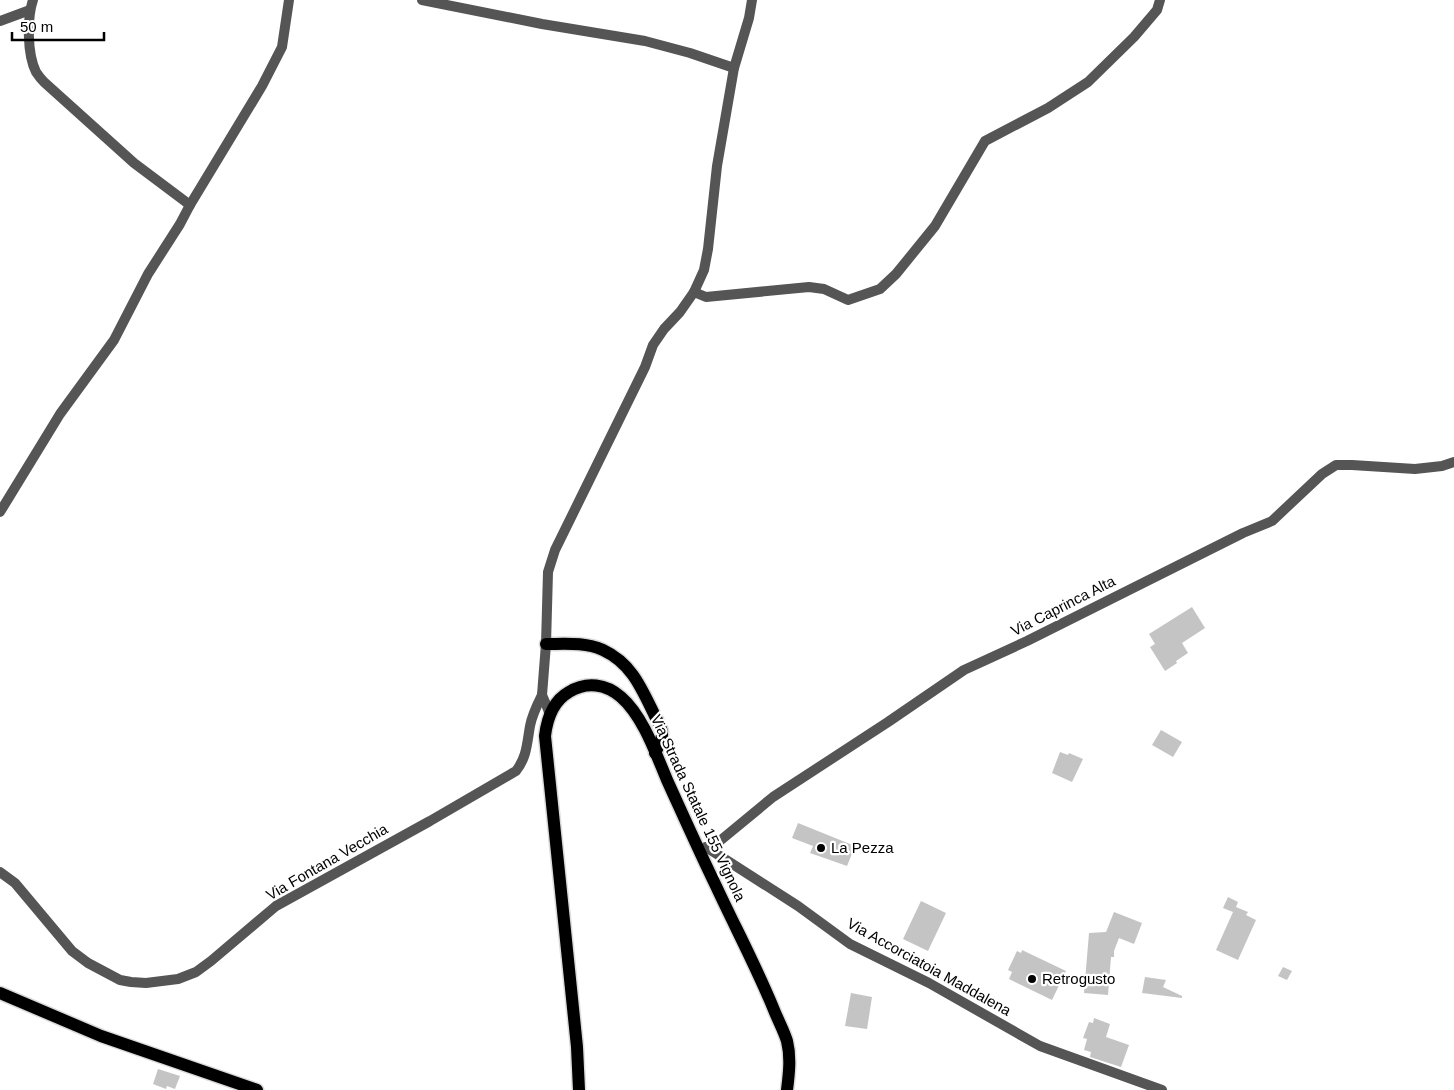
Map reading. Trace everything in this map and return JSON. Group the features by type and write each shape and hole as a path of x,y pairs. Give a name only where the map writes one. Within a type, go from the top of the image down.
{"main road":[{"path":"546,644 575,644 600,649 618,658 630,670 643,690 662,732 660,744 655,753"},
{"name":"Via Strada Statale 155 Vignola","path":"579,1090 576,1037 545,736 546,723 557,702 579,686 592,684 610,689 622,698 635,712 655,753 696,845 768,995 787,1041 790,1070 787,1090"},
{"path":"0,993 101,1036 257,1090"}],"street":[{"path":"34,0 30,10 29,33 36,73 134,163 190,205"},
{"path":"0,512 60,414 114,340 148,274 262,86 282,47 290,0"},
{"path":"422,0 542,24 645,41 690,53 734,68"},
{"path":"550,714 542,696 548,572 555,550 653,345 694,292 704,270 717,166 734,68 749,18 752,0"},
{"path":"694,292 706,297 809,287 824,289 848,300 880,289 896,274 935,226 985,141 1048,108 1088,82 1134,37 1157,10 1160,0"},
{"path":"0,20 30,10"},
{"name":"Via Caprinca Alta","path":"710,849 773,797 964,670 1027,641 1243,533 1272,521 1322,474 1336,465 1415,469 1454,462"},
{"name":"Via Fontana Vecchia","path":"0,872 15,883 72,951 88,964 120,980 131,982 146,983 178,979 196,972 211,961 276,906 516,771 526,753 531,724 542,696"},
{"name":"Via Accorciatoia Maddalena","path":"696,845 710,849 798,906 850,944 929,983 1040,1046 1162,1090"}],"building":[{"path":"1192,607 1205,628 1182,643 1188,653 1165,671 1150,647 1155,644 1149,634"},
{"path":"1161,730 1182,742 1173,757 1152,745"},
{"path":"1060,752 1068,755 1069,753 1083,759 1072,782 1052,773"},
{"path":"798,823 855,846 847,866 810,853 813,846 792,838"},
{"path":"1228,897 1238,902 1236,907 1248,912 1246,915 1256,920 1238,960 1216,950 1233,912 1223,908"},
{"path":"921,901 946,913 928,951 903,939"},
{"path":"1114,912 1142,923 1134,944 1119,938 1114,951 1114,957 1111,957 1108,995 1084,993 1089,933 1106,932"},
{"path":"1022,950 1066,971 1052,1000 1009,979 1012,972 1008,970 1017,951 1021,953"},
{"path":"1283,967 1292,971 1287,980 1278,976"},
{"path":"1145,977 1166,980 1163,987 1182,996 1182,998 1142,993"},
{"path":"851,993 872,997 867,1029 845,1026"},
{"path":"1094,1018 1110,1024 1106,1037 1129,1045 1121,1067 1090,1057 1091,1052 1084,1050 1087,1039 1083,1038 1089,1022 1093,1023"},
{"path":"158,1069 180,1076 175,1089 167,1086 166,1089 153,1084"}],"place":[{"name":"La Pezza","path":"821,848"},
{"name":"Retrogusto","path":"1032,979"}]}
